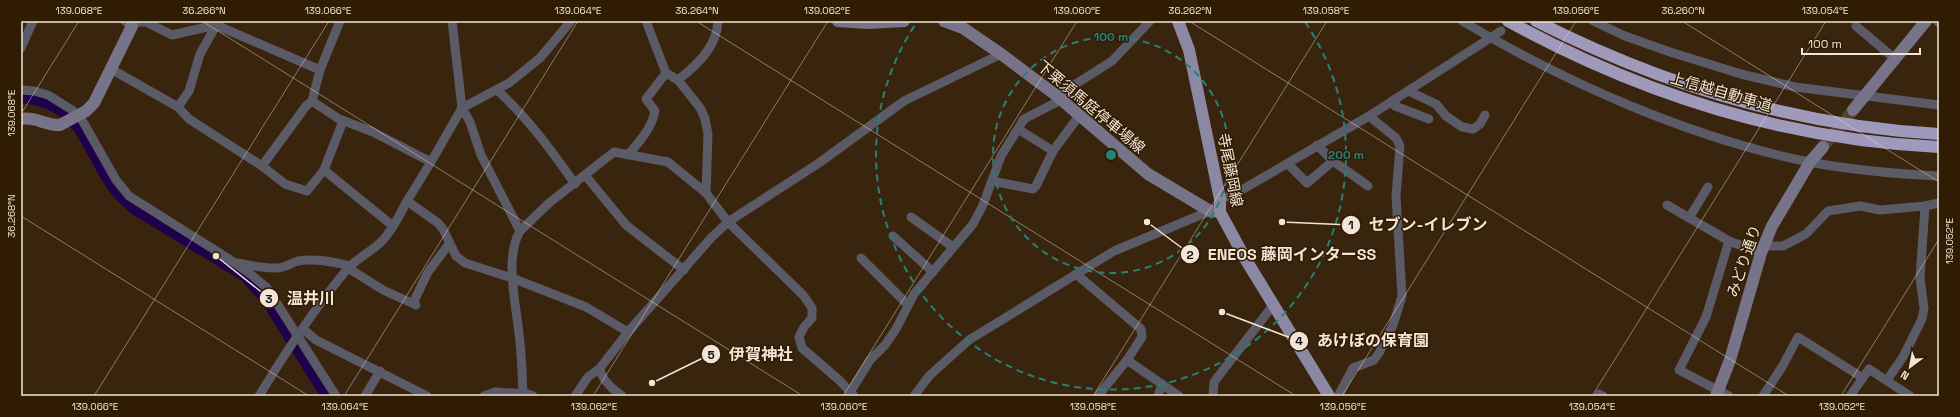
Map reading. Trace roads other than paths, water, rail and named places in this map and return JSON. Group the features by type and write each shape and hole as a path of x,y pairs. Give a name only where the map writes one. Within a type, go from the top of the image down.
{"highway":[{"name":"上信越自動車道","path":"1536,21 1652,74 1740,102 1830,122 1873,128 1939,134"},
{"name":"上信越自動車道","path":"1505,26 1649,87 1723,112 1826,135 1874,142 1939,147"}],"main road":[{"name":"寺尾藤岡線","path":"1178,21 1189,50 1220,199 1215,212 1274,304 1329,396"}],"street":[{"path":"21,48 33,21"},
{"path":"262,166 306,106 312,101 320,70 340,21"},
{"path":"452,21 462,108 470,122 480,155 520,231"},
{"path":"260,396 312,314 350,267 383,240 393,226 462,108 509,83 540,58 571,21"},
{"path":"646,21 666,73 678,80 701,109 705,119 708,134 706,193"},
{"path":"678,80 697,64 707,52 716,37 718,21"},
{"path":"838,21 868,23 904,21"},
{"name":"下栗須馬庭停車場線","path":"944,21 963,28 1001,54 1059,98 1148,174 1215,212"},
{"path":"484,396 495,392 528,395 512,278 514,241 520,231 550,203 614,152 668,162 706,193 728,222 803,295 812,308 812,318 804,327 799,337 802,348 839,380 851,395 870,360 886,345 908,305 953,247 973,224 983,205 1001,156 1024,119 1059,98 1112,61 1150,21"},
{"path":"1462,21 1567,77 1671,122 1750,147 1810,162 1906,174 1939,176"},
{"path":"1593,21 1625,36 1741,74 1795,87 1939,105"},
{"path":"1853,110 1926,21"},
{"path":"21,119 33,118 56,126 86,111 94,103 111,70 129,23 146,22 172,35 201,24 217,23 320,70"},
{"path":"178,107 189,91 200,54 217,23"},
{"path":"1220,199 1233,195 1369,116 1505,26"},
{"path":"1856,26 1895,59"},
{"path":"575,396 588,377 600,368 628,332 711,238 728,222 819,163 904,101 1001,54"},
{"path":"111,70 178,107 189,118 262,166 285,184 307,192 324,170 343,121"},
{"path":"628,155 645,134 653,118 655,111 646,99 666,73"},
{"path":"21,90 34,91 48,95 74,118 116,180 129,196 234,263 267,288 336,396"},
{"path":"497,90 519,110 538,131 575,184"},
{"path":"1408,91 1436,104 1446,116 1462,127 1473,129 1480,124 1485,115"},
{"path":"1395,99 1395,106 1429,119"},
{"path":"312,101 343,121 373,132 430,162"},
{"path":"992,181 1033,189 1036,186 1053,151 1079,116"},
{"path":"1338,396 1353,368 1374,360 1379,353 1393,325 1402,296 1396,196 1400,146 1396,138 1369,116"},
{"path":"1018,129 1053,151"},
{"path":"1317,145 1334,161 1368,186"},
{"name":"みどり通り","path":"1721,394 1762,249 1772,226 1810,162 1823,147"},
{"path":"1288,164 1307,183 1334,161"},
{"path":"324,170 393,226"},
{"path":"585,176 626,225 684,270"},
{"path":"1689,218 1708,187"},
{"path":"407,201 438,222 456,256 465,263 512,278 586,307 628,332"},
{"path":"1667,205 1729,242 1762,249 1783,246 1806,234 1828,211 1860,206 1880,210 1925,206 1939,203"},
{"path":"1887,380 1903,358 1922,319 1924,308 1920,278 1925,206"},
{"path":"914,396 929,376 969,340 1076,274 1114,251 1215,212"},
{"path":"911,217 953,247"},
{"path":"892,236 933,272"},
{"path":"1721,394 1679,370 1706,317 1729,242"},
{"path":"234,263 280,268 297,262 312,260 330,261 350,267 383,290 414,304 428,272 449,244"},
{"path":"861,258 908,305"},
{"path":"1076,274 1141,329 1142,337 1127,360 1098,396"},
{"path":"1213,396 1214,382 1274,304"},
{"path":"297,337 316,340 427,396"},
{"path":"1763,396 1782,367 1798,337 1863,378"},
{"path":"1127,360 1179,396"},
{"path":"600,368 600,375 613,393 622,396"},
{"path":"1850,396 1869,369 1910,396"},
{"path":"365,396 380,371"},
{"path":"1158,396 1162,384"}],"waterway":[{"path":"21,96 41,100 57,106 69,115 86,138 114,186 123,197 137,209 246,275 268,300 328,396"}],"tunnel":[{"path":"1823,147 1853,110"}],"place":[{"name":"ENEOS 藤岡インターSS","path":"1147,222"},
{"name":"セブン-イレブン","path":"1282,222"},
{"name":"温井川","path":"216,256"},
{"name":"あけぼの保育園","path":"1222,312"},
{"name":"伊賀神社","path":"652,383"}]}
